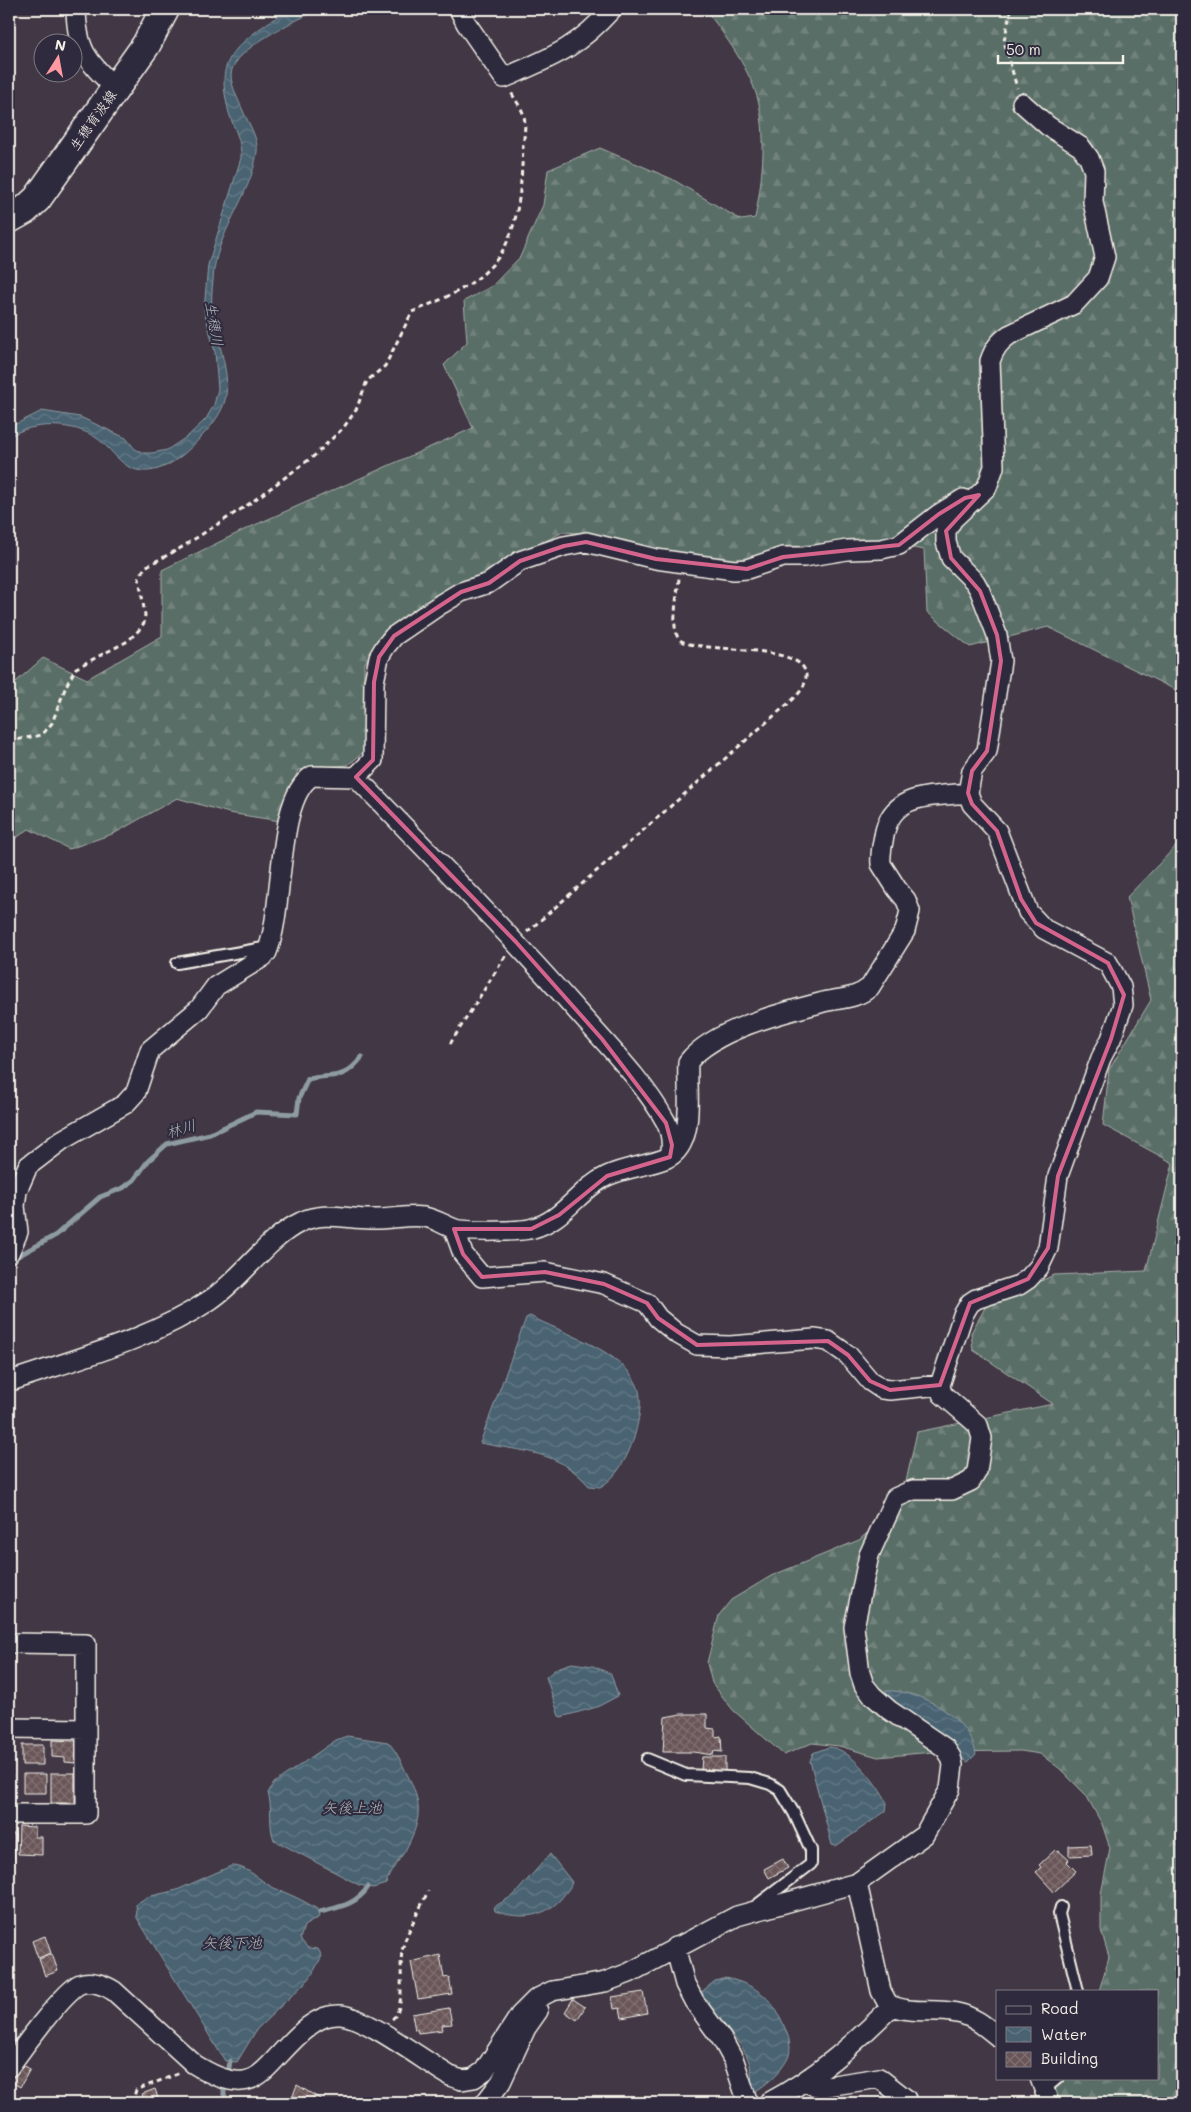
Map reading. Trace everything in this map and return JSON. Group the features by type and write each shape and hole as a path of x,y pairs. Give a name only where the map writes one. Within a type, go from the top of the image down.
{"main road":[{"name":"生穂育波線","path":"9,219 25,210 37,198 156,30 165,9"}],"street":[{"path":"76,9 78,36 82,50 91,64 115,88"},
{"path":"459,9 466,23 504,78 556,56 579,41 612,9"},
{"path":"9,2066 66,1996 81,1984 88,1982 102,1984 114,1991 173,2046 197,2066 218,2078 245,2082 266,2071 301,2033 326,2016 352,2017 369,2025 450,2076 462,2080 474,2078 484,2071 509,2030 536,1999 552,1991 618,1978 675,1947 749,1912 857,1882 924,1835 950,1789 953,1765 945,1748 889,1710 864,1685 859,1668 854,1627 869,1555 895,1498 913,1490 952,1490 971,1481 977,1471 982,1438 978,1425 942,1394 940,1385 963,1315 970,1303 986,1295 1011,1290 1028,1279 1039,1266 1048,1248 1058,1176 1101,1058 1111,1039 1124,1005 1121,987 1108,963 1044,929 1028,912 997,831 972,804 968,793 972,771 988,751 1001,661 997,635 980,590 975,582 951,558 946,542 946,531 953,518 987,487 994,467 990,361 994,350 1000,341 1009,335 1074,304 1098,278 1106,257 1092,202 1094,171 1089,158 1081,147 1048,126 1022,103"},
{"path":"356,777 373,760 374,682 379,657 394,636 461,592 489,582 520,561 574,543 599,544 656,559 681,563 734,570 746,569 782,557 804,557 847,550 900,545 939,514 965,498 979,495"},
{"path":"9,1253 18,1232 15,1206 17,1191 28,1166 62,1140 125,1104 136,1092 150,1050 199,1009 216,986 263,957 269,947 280,892 288,826 300,786 312,776 356,777 516,942 651,1098 669,1129 672,1145 670,1155"},
{"path":"9,1376 14,1380 66,1362 158,1328 186,1314 210,1300 238,1278 277,1238 300,1222 325,1216 369,1219 421,1217 435,1219 454,1228 466,1231 531,1229 559,1215 593,1184 607,1176 670,1155 682,1143 687,1132 688,1062 691,1057 709,1043 741,1027 822,1002 848,998 864,992 870,987 905,931 910,911 906,900 881,864 880,856 888,818 908,801 968,793"},
{"path":"454,1228 463,1254 482,1277 545,1272 604,1284 647,1303 664,1323 686,1340 697,1344 730,1346 814,1339 828,1341 848,1355 870,1382 882,1389 890,1390 940,1385"},
{"path":"9,1643 86,1644 86,1814 9,1814"},
{"path":"9,1728 86,1730"},
{"path":"857,1882 881,1991 888,2004 912,2011 957,2013 978,2021 996,2035"},
{"path":"675,1947 685,1984 739,2070 748,2103"},
{"path":"485,2103 501,2082 526,2028 547,2001 566,1988"},
{"path":"768,2103 790,2093 847,2050 892,2006"},
{"path":"807,2080 812,2085 821,2087 880,2078 906,2099"}],"lane":[{"path":"177,963 269,947"},
{"path":"647,1759 678,1773 692,1776 750,1778 770,1784 784,1794 811,1850 811,1864 749,1912"},
{"path":"1061,1907 1059,1914 1078,1990"}],"path":[{"path":"1011,9 1004,49 1022,103"},
{"path":"9,741 42,735 52,723 66,686 76,668 128,642 139,630 144,623 145,614 139,578 144,568 179,549 249,504 314,456 356,410 367,381 385,366 412,312 447,297 473,282 494,263 506,244 518,206 524,144 524,116 504,78"},
{"path":"450,1044 516,942 776,714 804,686 803,669 797,663 784,656 762,651 687,645 679,639 675,620 681,563"},
{"path":"369,2025 391,2020 398,2014 402,1950 428,1891"},
{"path":"132,2103 136,2090 197,2066"}],"highlighted area":[{"path":"979,495 946,531 951,558 980,591 997,635 1001,661 987,751 972,771 968,793 972,804 997,831 1021,899 1036,923 1108,963 1124,995 1111,1039 1058,1176 1048,1248 1028,1279 970,1303 940,1385 890,1390 870,1381 848,1355 828,1341 697,1345 658,1318 647,1303 604,1284 545,1272 482,1277 463,1254 454,1229 531,1229 559,1215 607,1176 670,1157 672,1145 666,1123 602,1039 516,942 356,777 373,760 374,682 379,657 394,636 461,592 489,583 520,561 564,546 586,542 656,559 747,569 783,557 899,545 939,514 965,498"}],"green space":[{"path":"705,9 1182,9 1182,693 1048,627 970,647 927,612 924,550 864,539 789,547 741,563 658,552 595,534 563,532 432,599 383,632 364,665 364,752 348,765 298,770 280,821 229,813 177,798 115,833 69,849 29,829 9,843 9,688 43,658 87,679 162,636 162,570 246,529 473,428 444,365 467,342 464,301 492,286 520,257 543,205 548,170 600,148 672,179 741,220 755,218 763,161 763,132 759,104 744,67 729,42"},
{"path":"1182,840 1182,2103 1054,2103 1052,2092 1061,2080 1158,2080 1158,1990 1099,1990 1109,1957 1101,1930 1101,1894 1110,1848 1102,1824 1086,1795 1059,1768 1040,1754 1021,1751 933,1752 878,1757 839,1746 812,1743 784,1755 733,1710 712,1683 707,1663 719,1615 731,1600 771,1576 859,1540 889,1514 903,1495 917,1432 1053,1404 973,1350 971,1333 986,1306 1054,1275 1146,1271 1173,1163 1103,1125 1109,1070 1151,1000 1127,897"}],"water":[{"name":"生穂川","path":"295,9 320,9 283,27 255,45 243,54 235,64 231,74 234,89 257,142 257,152 248,184 226,231 215,263 212,310 225,367 227,389 225,400 215,420 178,459 159,469 149,471 139,471 129,467 98,439 78,429 41,426 29,428 9,437 10,427 42,411 80,417 126,438 135,449 144,453 152,453 167,450 188,436 206,419 214,405 218,389 215,352 204,310 208,265 241,158 239,141 229,113 224,75 231,56 247,39 275,18"},
{"path":"530,1316 605,1352 629,1373 637,1385 640,1398 640,1412 632,1445 617,1472 600,1487 589,1486 565,1465 539,1454 480,1443 526,1318"},
{"path":"572,1663 593,1666 611,1674 618,1696 597,1707 559,1716 546,1677 557,1668"},
{"path":"886,1691 914,1695 942,1708 964,1729 972,1741 976,1754 968,1762 958,1756 881,1693"},
{"name":"矢後上池","path":"347,1736 388,1742 412,1783 418,1803 417,1820 411,1840 391,1871 386,1884 373,1888 359,1885 274,1840 272,1834 268,1793 274,1783 336,1740"},
{"path":"829,1747 837,1749 855,1760 877,1787 887,1803 886,1811 836,1846 832,1845 810,1761 813,1753"},
{"path":"550,1854 572,1882 569,1889 557,1903 542,1913 533,1915 514,1916 495,1911 494,1907 514,1895"},
{"name":"矢後下池","path":"231,1866 243,1868 274,1888 317,1909 319,1917 304,1926 300,1939 308,1948 318,1949 322,1956 310,1978 257,2029 237,2062 225,2061 137,1918 136,1904 147,1897 177,1890"},
{"path":"726,1978 747,1985 764,1995 771,2002 782,2020 789,2038 789,2057 781,2070 754,2092 751,2091 751,2071 743,2049 712,2013 700,1993 715,1981"}],"building":[{"path":"681,1714 707,1714 707,1728 715,1729 715,1737 721,1736 722,1752 714,1751 713,1755 693,1752 663,1752 665,1717"},
{"path":"52,1740 76,1741 75,1763 65,1762 65,1758 52,1757"},
{"path":"9,1741 12,1741 12,1762 9,1762"},
{"path":"22,1745 43,1745 43,1765 22,1765"},
{"path":"702,1757 725,1757 725,1771 701,1770"},
{"path":"51,1773 75,1773 75,1803 51,1803"},
{"path":"9,1774 12,1774 12,1793 9,1793"},
{"path":"23,1774 46,1774 46,1793 23,1793"},
{"path":"19,1826 35,1827 35,1837 42,1837 42,1855 18,1854"},
{"path":"9,1834 15,1834 14,1861 9,1861"},
{"path":"1091,1845 1092,1855 1069,1856 1069,1846"},
{"path":"1055,1850 1059,1851 1069,1860 1067,1862 1076,1871 1054,1892 1036,1872 1041,1867 1039,1865"},
{"path":"783,1859 788,1868 769,1878 764,1869"},
{"path":"45,1936 51,1953 38,1958 32,1941"},
{"path":"52,1954 58,1971 45,1976 39,1959"},
{"path":"440,1955 444,1978 449,1977 452,1994 418,1999 411,1962"},
{"path":"643,1992 647,2013 622,2018 620,2008 614,2009 612,1997"},
{"path":"573,1999 585,2007 577,2020 565,2012"},
{"path":"449,2008 452,2024 442,2025 443,2030 418,2033 417,2029 415,2030 412,2014"},
{"path":"21,2064 30,2069 20,2087 10,2081"},
{"path":"297,2085 322,2100 320,2103 290,2103"},
{"path":"155,2089 158,2098 145,2102 142,2094"},
{"path":"842,2097 867,2100 866,2103 841,2103"}],"waterway":[{"name":"林川","path":"14,1258 56,1235 100,1197 123,1188 134,1180 148,1161 167,1144 210,1134 256,1112 297,1114 299,1098 308,1079 344,1073 362,1057"},
{"path":"320,1912 353,1902 368,1887"},
{"path":"228,2074 230,2061"},
{"path":"224,2088 224,2095 229,2103"}]}
